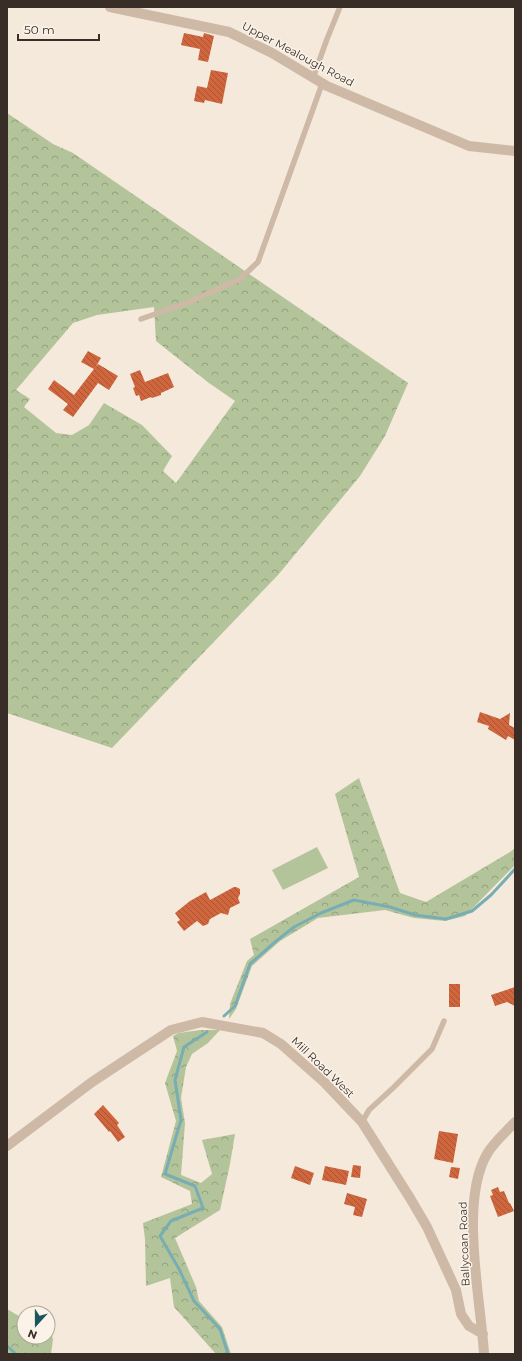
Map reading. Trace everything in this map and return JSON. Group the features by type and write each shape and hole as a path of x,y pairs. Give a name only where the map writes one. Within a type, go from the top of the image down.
{"street":[{"name":"Upper Mealough Road","path":"110,7 229,32 272,53 318,81 468,146 515,151"},
{"name":"Mill Road West","path":"7,1146 92,1082 171,1030 202,1022 263,1034 281,1044 324,1082 362,1122 427,1227 456,1290 461,1314 469,1326 483,1334"},
{"name":"Ballycoan Road","path":"484,1354 474,1247 473,1213 475,1187 480,1169 487,1154 515,1122"}],"lane":[{"path":"140,319 189,302 240,279 258,262 318,81 340,7"},
{"path":"362,1122 370,1110 432,1049 444,1021"}],"green space":[{"path":"7,113 53,144 73,153 408,383 385,436 360,476 278,575 112,748 7,713","holes":["154,307 156,341 209,383 235,401 176,483 163,471 172,456 142,425 104,403 89,425 72,435 56,433 24,407 30,399 16,390 73,323 97,315"]},
{"path":"359,778 400,893 426,902 515,848 515,865 465,916 445,921 414,918 385,910 318,918 280,941 252,966 236,1009 229,1019 230,1004 247,961 254,955 250,939 359,877 335,794"},
{"path":"317,847 328,868 283,890 272,870"},
{"path":"200,1030 220,1030 208,1043 192,1054 186,1067 181,1098 185,1123 181,1175 201,1183 212,1174 202,1140 235,1134 220,1210 175,1238 196,1287 199,1301 222,1327 231,1354 216,1354 174,1307 170,1278 146,1286 145,1239 143,1223 192,1204 190,1191 161,1177 176,1121 165,1083 177,1051 173,1036 179,1033"},
{"path":"7,1309 16,1314 16,1345 52,1345 51,1354 7,1354"}],"building":[{"path":"184,33 203,37 204,33 214,36 208,62 198,60 200,49 181,45"},
{"path":"211,70 228,73 222,104 205,100 204,103 194,101 197,86 207,88"},
{"path":"88,351 101,358 95,368 98,364 118,376 109,390 98,383 73,417 63,410 68,404 48,389 54,380 74,395 94,369 81,362"},
{"path":"140,370 145,382 168,373 174,387 161,393 161,395 141,401 139,395 136,396 133,388 135,387 130,374"},
{"path":"480,712 500,719 510,713 509,725 515,728 515,740 508,736 506,740 488,729 489,726 477,722"},
{"path":"234,887 240,889 238,898 240,903 230,908 228,915 221,913 210,919 208,924 203,926 197,921 184,931 177,922 180,920 175,913 190,901 206,892 210,900"},
{"path":"449,984 460,984 460,1007 449,1007"},
{"path":"515,987 515,1006 507,1002 495,1006 491,995"},
{"path":"103,1105 119,1123 117,1125 125,1137 118,1142 94,1114"},
{"path":"439,1131 458,1134 453,1163 434,1159"},
{"path":"353,1165 361,1166 360,1178 351,1177"},
{"path":"295,1166 314,1173 310,1185 291,1178"},
{"path":"325,1166 349,1171 346,1185 322,1180"},
{"path":"451,1167 460,1168 458,1179 449,1177"},
{"path":"498,1187 500,1192 504,1191 514,1211 498,1217 490,1196 493,1195 491,1190"},
{"path":"347,1193 367,1199 362,1217 353,1215 355,1207 344,1204"}],"waterway":[{"path":"224,1016 235,1006 250,964 294,927 321,913 354,900 390,907 415,915 446,919 472,911 491,895 515,869"},
{"path":"207,1032 184,1047 175,1080 181,1120 165,1174 195,1186 203,1208 171,1221 160,1236 179,1269 194,1301 220,1329 228,1354"},
{"path":"7,1346 16,1354"}]}
